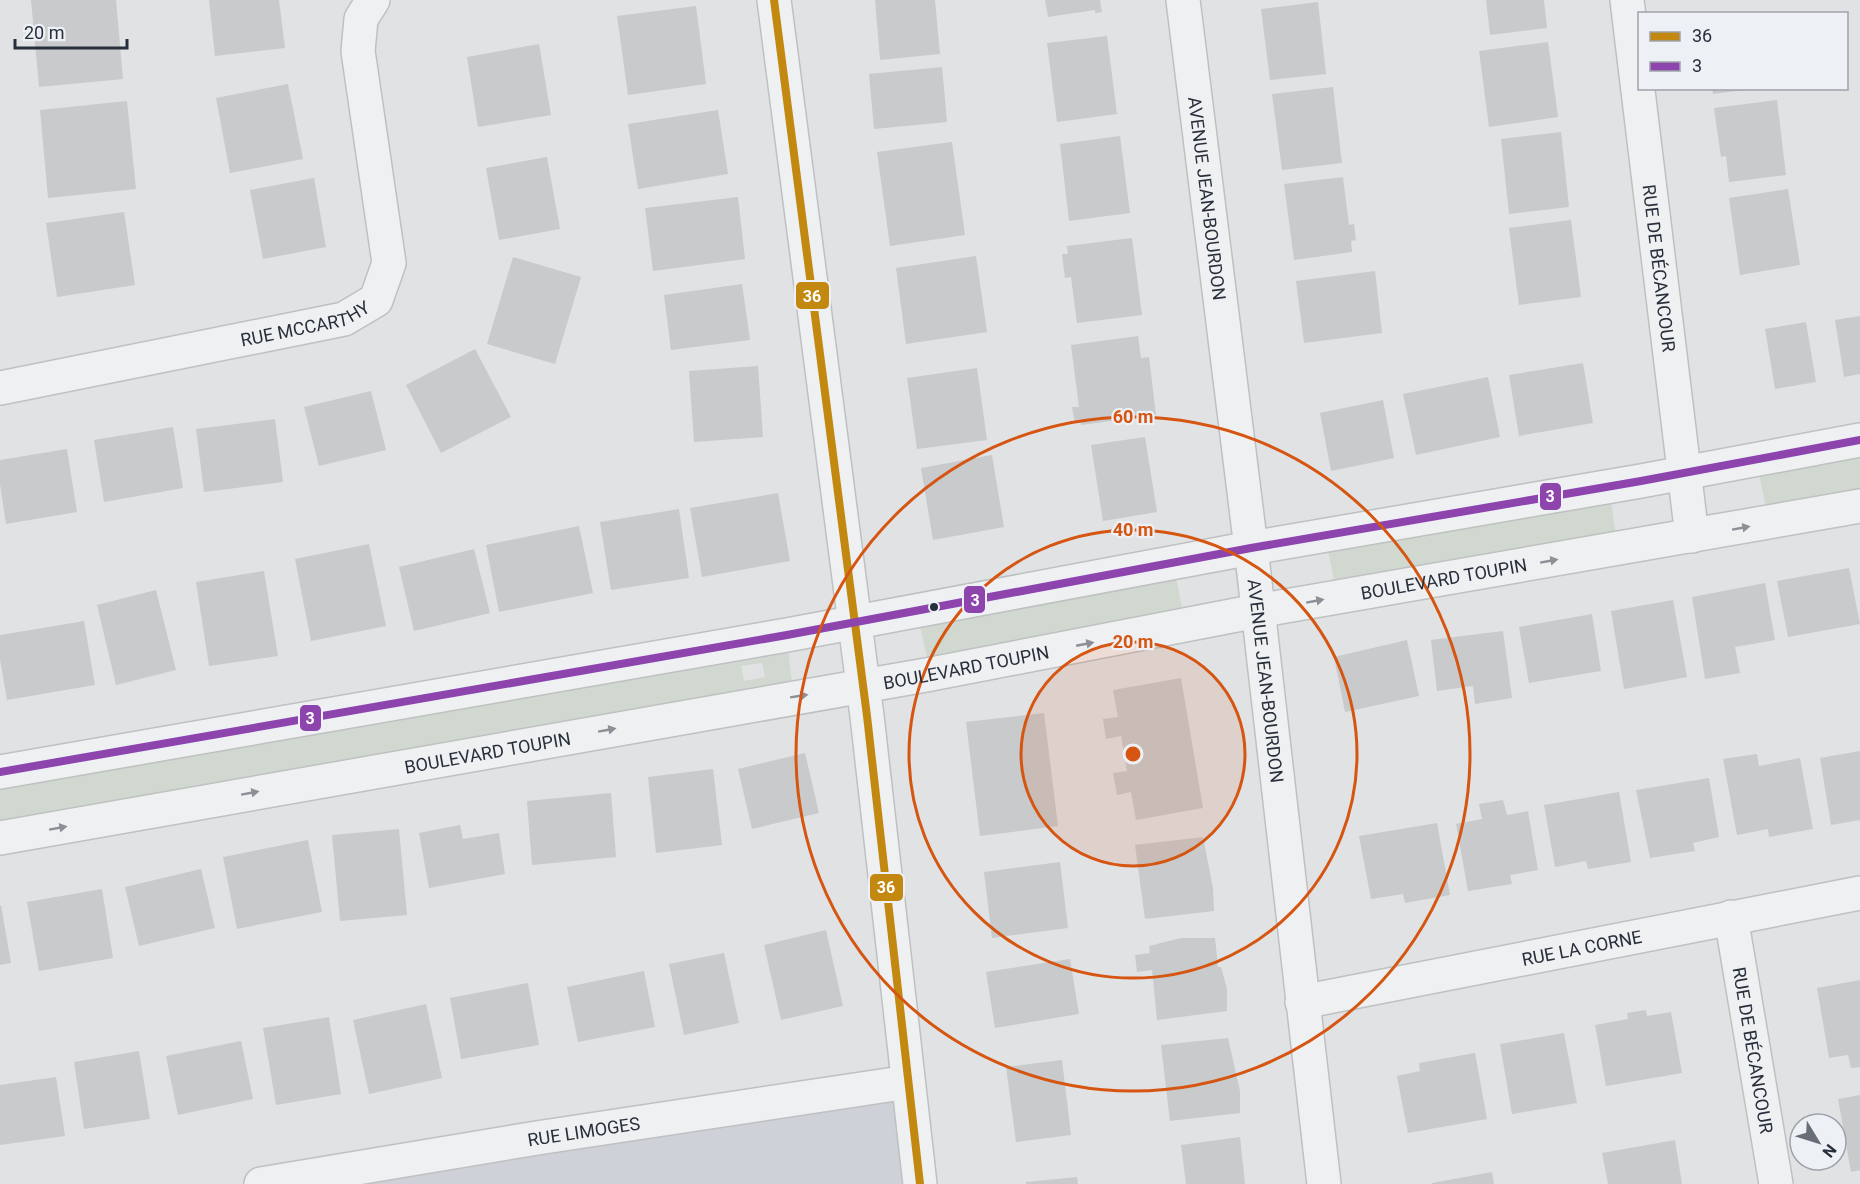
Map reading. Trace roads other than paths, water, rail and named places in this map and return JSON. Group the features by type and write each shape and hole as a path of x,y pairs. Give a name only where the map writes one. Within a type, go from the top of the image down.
{"street":[{"name":"RUE MCCARTHY","path":"0,388 344,319 376,300 389,263 358,51 361,19 373,0"},
{"path":"774,0 862,686 920,1184"},
{"name":"AVENUE JEAN-BOURDON","path":"1182,0 1251,548 1324,1184"},
{"name":"RUE DE BÉCANCOUR","path":"1627,0 1692,536"},
{"path":"0,772 854,622 1251,548 1683,474 1860,440"},
{"name":"BOULEVARD TOUPIN","path":"0,838 862,686 1257,610 1860,506"},
{"name":"RUE LA CORNE","path":"1302,1002 1860,893"},
{"name":"RUE DE BÉCANCOUR","path":"1731,917 1776,1184"},
{"name":"RUE LIMOGES","path":"261,1184 537,1138 908,1082"}]}
